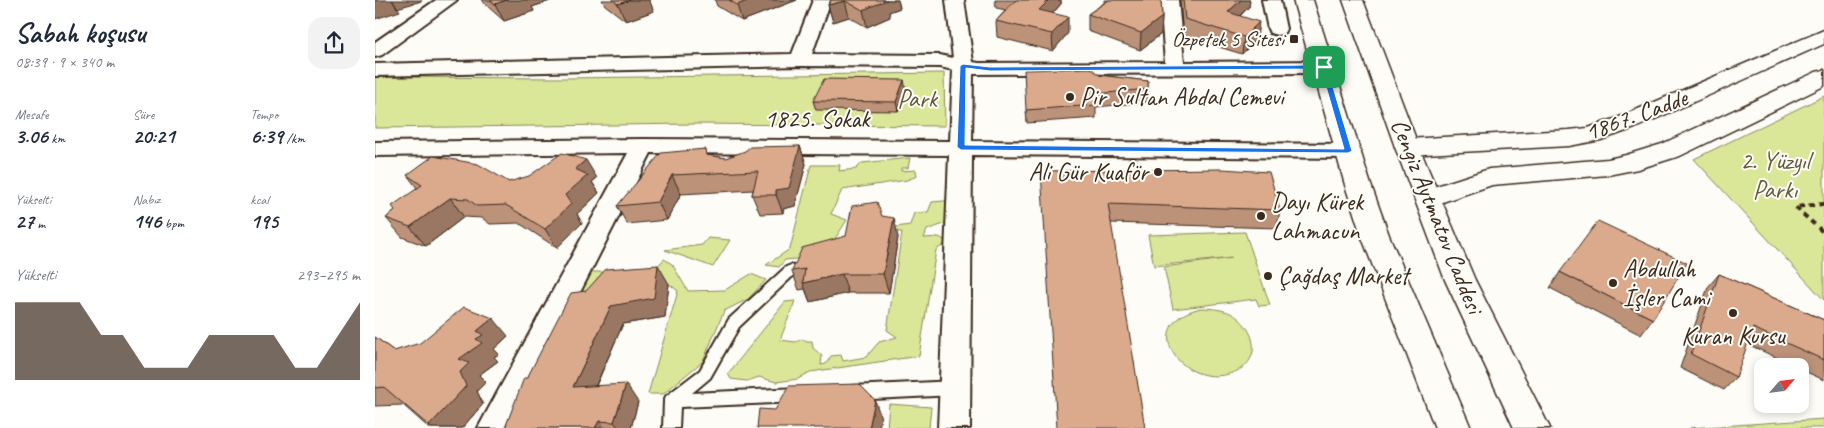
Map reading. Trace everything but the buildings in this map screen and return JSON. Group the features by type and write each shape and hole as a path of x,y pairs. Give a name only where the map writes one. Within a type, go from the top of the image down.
{"main road":[{"path":"1303,0 1375,235 1453,428"},
{"name":"Cengiz Aytmatov Caddesi","path":"1353,0 1407,147 1475,315 1532,428"},
{"name":"1867. Cadde","path":"1407,147 1569,138 1592,135 1627,123 1824,36"},
{"name":"1867. Cadde","path":"1428,198 1489,177 1607,167 1651,157 1671,150 1824,77"}],"street":[{"path":"375,51 448,0"},
{"path":"800,60 822,0"},
{"path":"954,428 963,66 963,52 955,0"},
{"path":"1169,0 1175,67"},
{"path":"1271,0 1277,29"},
{"path":"375,70 800,60 940,61 985,69 1324,67"},
{"path":"494,428 643,146"},
{"name":"1825. Sokak","path":"375,150 643,146 1348,151"}],"lane":[{"path":"671,428 672,401 705,374 734,323 791,270"},
{"path":"838,394 955,388"},
{"path":"672,401 818,394"}],"path":[{"path":"1824,204 1795,207 1824,233"}],"green space":[{"name":"Park","path":"944,73 945,126 694,124 375,128 375,77 566,78"},
{"name":"2. Yüzyıl Parkı","path":"1824,96 1824,300 1694,159"},
{"path":"910,158 908,168 901,168 901,171 916,170 917,176 907,180 842,190 831,214 847,220 824,256 785,260 779,267 766,265 790,249 811,165 840,165 839,171 856,169 862,163"},
{"path":"955,200 952,221 927,230 924,238 939,237 946,241 944,245 936,250 919,356 810,372 798,379 776,382 759,377 747,381 731,379 728,374 785,302 795,301 780,340 796,342 802,339 812,341 813,348 822,356 821,365 826,364 831,356 841,355 843,361 866,357 879,342 897,337 887,330 902,232 890,231 896,227 910,225 914,213 928,212 932,202"},
{"path":"1245,232 1270,305 1259,306 1256,299 1173,309 1164,267 1232,258 1154,266 1148,235"},
{"path":"708,238 730,240 713,267 665,250 702,245"},
{"path":"664,259 672,264 688,291 725,290 751,274 766,280 748,299 724,311 703,361 663,394 648,394 678,291 662,278 509,428 591,272 603,272 604,281 647,278"},
{"path":"1201,308 1228,312 1244,323 1249,331 1253,349 1246,365 1237,371 1218,376 1200,374 1185,366 1174,354 1169,341 1171,328 1181,316"},
{"path":"889,404 931,407 929,428 887,428"},
{"path":"1824,419 1824,428 1690,428"}],"place":[{"name":"Özpetek 5 Sitesi","path":"1294,39"},
{"name":"Pir Sultan Abdal Cemevi","path":"1070,97"},
{"name":"Ali Gür Kuaför","path":"1158,172"},
{"name":"Dayı Kürek Lahmacun","path":"1261,216"},
{"name":"Çağdaş Market","path":"1268,276"},
{"name":"Abdullah İşler Cami","path":"1613,283"},
{"name":"Kuran Kursu","path":"1733,313"}],"route":[{"path":"963,66 979,69 1324,67 1348,151 961,147 963,66"}]}
